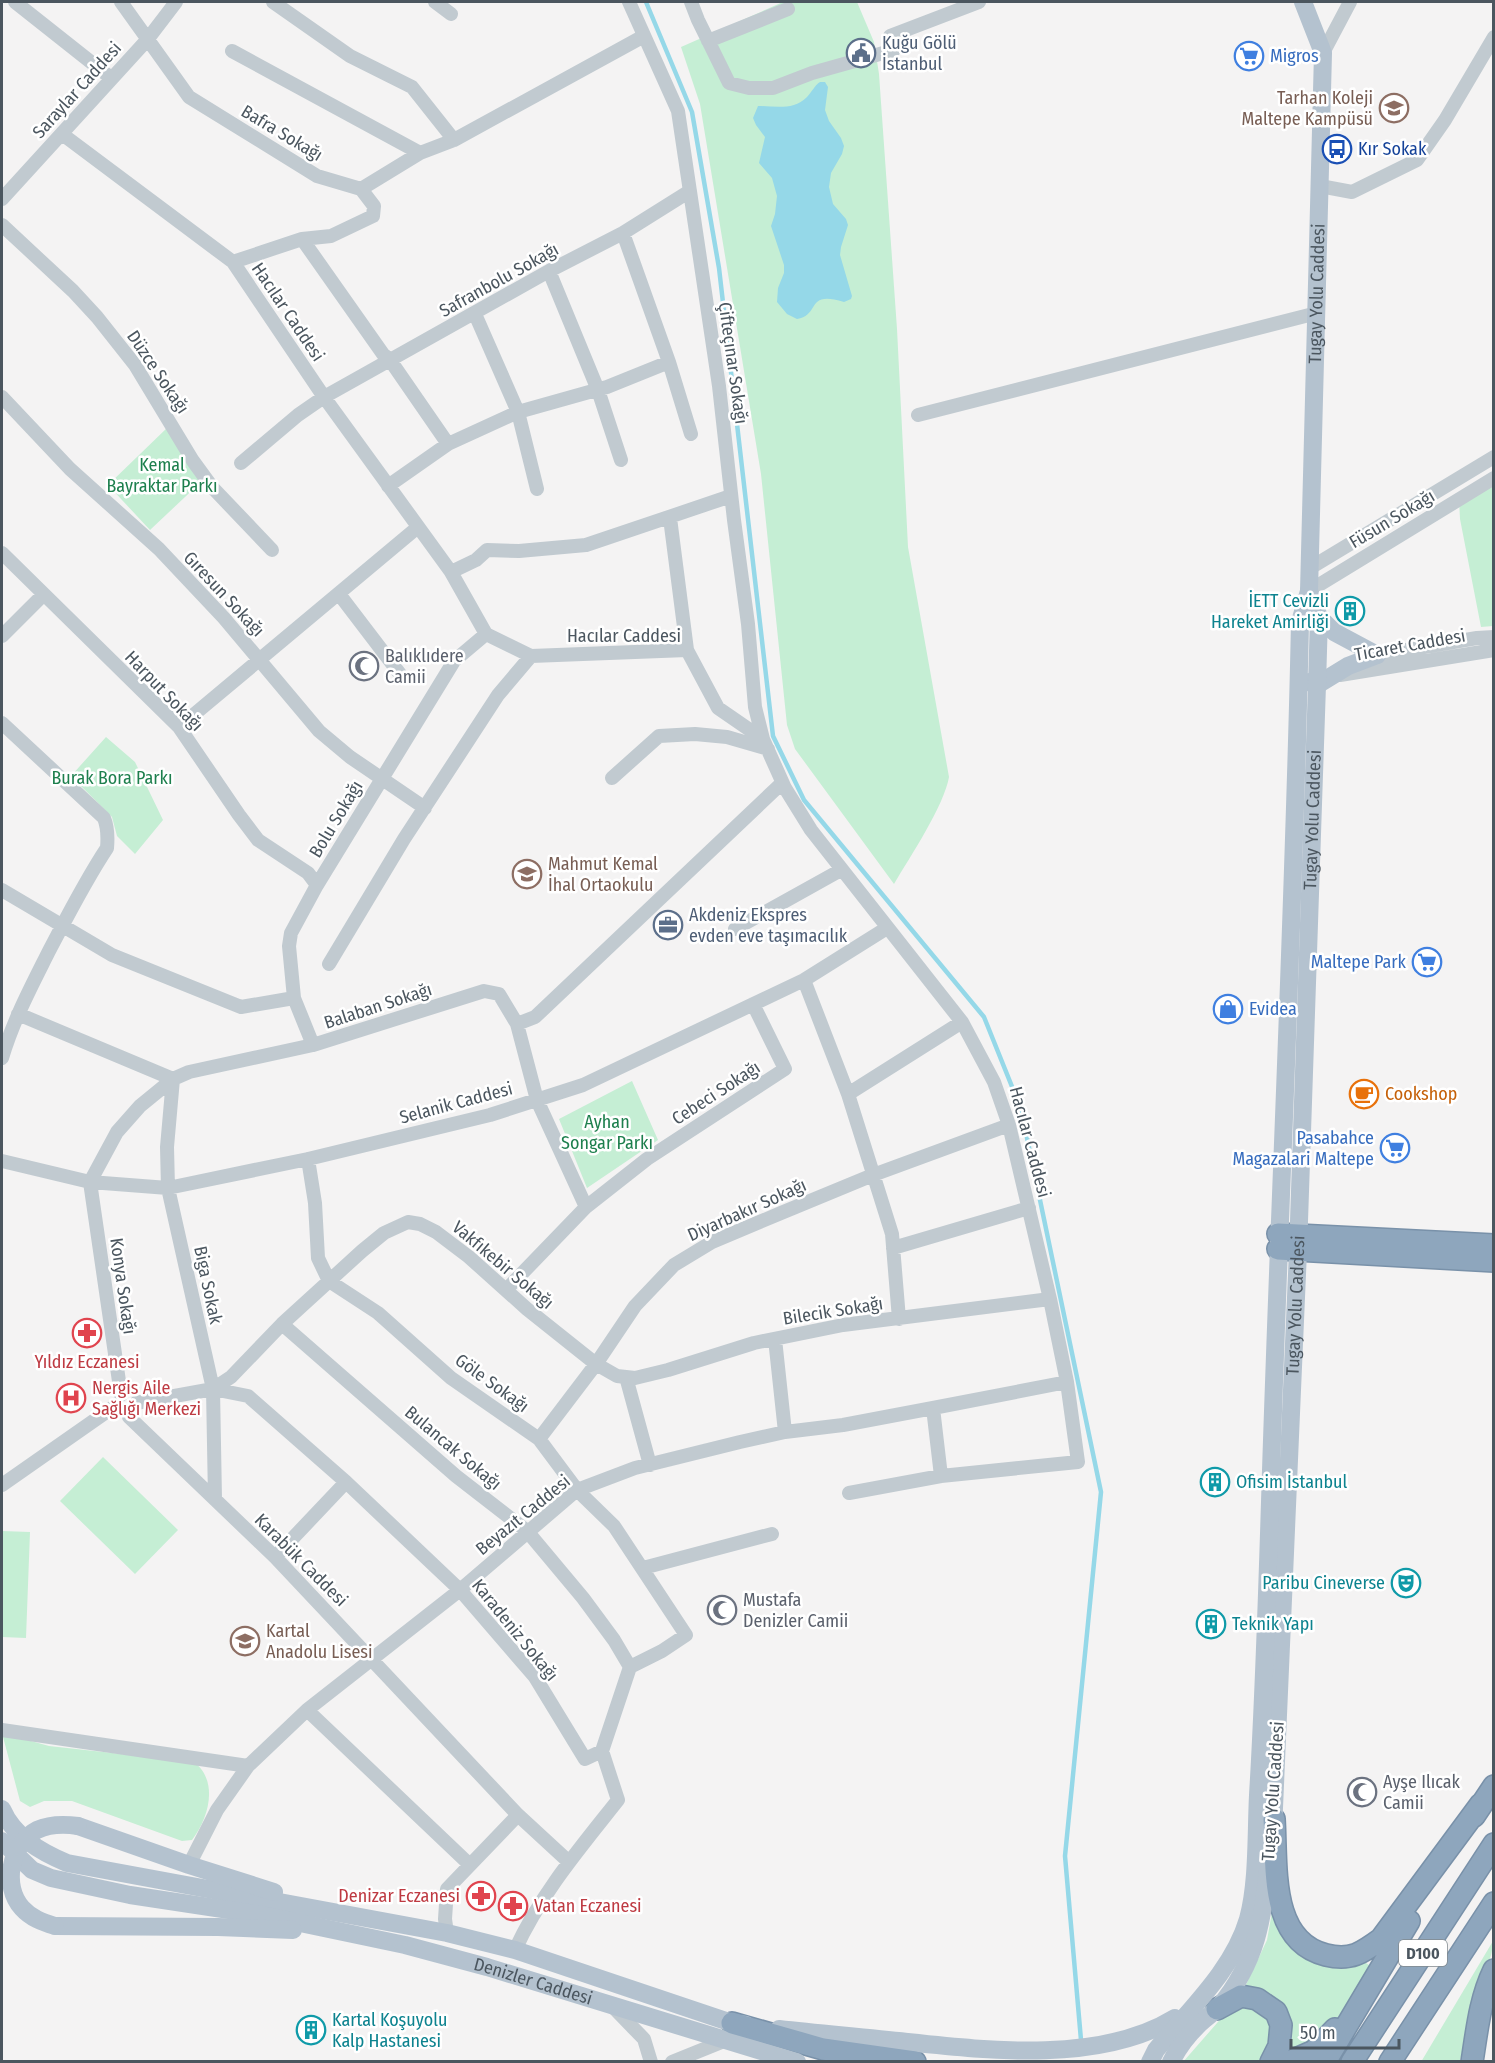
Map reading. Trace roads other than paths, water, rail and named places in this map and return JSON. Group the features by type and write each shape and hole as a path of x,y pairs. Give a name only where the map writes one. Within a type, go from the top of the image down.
{"highway":[{"path":"1288,1242 1494,1245"},
{"path":"1288,1242 1494,1261"},
{"path":"1274,1819 1282,1914 1295,1938 1314,1952 1340,1958 1361,1953 1381,1939 1494,1786"},
{"path":"1325,2061 1481,1804"},
{"name":"D100","path":"1352,2061 1494,1844"},
{"name":"D100","path":"1390,2061 1494,1903"},
{"path":"1289,2061 1314,2051 1340,2024 1394,1946"},
{"path":"1473,2061 1477,2023 1487,1984 1494,1970"},
{"path":"1217,2009 1241,1996 1257,1999 1276,2012 1281,2025 1279,2046 1271,2061"},
{"path":"728,2032 823,2049 915,2061"}],"main road":[{"name":"Tugay Yolu Caddesi","path":"1171,2061 1181,2045 1204,2019 1217,2009 1237,1984 1248,1964 1264,1912 1274,1819 1288,1242 1290,956 1300,622 1309,591 1310,568 1323,53 1303,2"},
{"name":"Tugay Yolu Caddesi","path":"1197,2000 1225,1968 1242,1936 1249,1914 1253,1880 1314,754 1322,676 1318,617 1309,591"},
{"path":"1318,617 1334,632 1377,655"},
{"path":"1298,678 1322,676 1377,655"},
{"name":"Denizler Caddesi","path":"2,1809 19,1834 31,1845 67,1863 447,1933 515,1950 627,1986 728,2032"},
{"name":"Denizler Caddesi","path":"342,1931 218,1927 55,1926 30,1916 18,1902 11,1885 13,1859 16,1850 35,1831 52,1826 78,1826 189,1865 354,1916"},
{"name":"Denizler Caddesi","path":"2,1841 32,1870 65,1881 262,1915 405,1945 610,2004 728,2032"},
{"path":"728,2032 1016,2054 1072,2054 1112,2047 1146,2035 1172,2021 1197,2000"},
{"path":"1150,2061 1156,2050 1197,2000"},
{"path":"728,2032 777,2061"},
{"path":"728,2032 797,2061"}],"street":[{"path":"15,2 111,78"},
{"name":"Bafra Sokağı","path":"121,2 189,97 317,176 361,189"},
{"name":"Saraylar Caddesi","path":"3,195 147,40 176,2"},
{"path":"273,2 350,56 412,87 454,140"},
{"path":"435,2 452,14"},
{"name":"Çifteçınar Sokağı","path":"629,2 678,111 719,386 748,624 755,707 765,744"},
{"path":"691,2 729,82 749,88 773,88 892,43 979,2"},
{"path":"1323,53 1350,2"},
{"path":"708,41 788,9"},
{"path":"233,262 302,239 331,236 373,216 374,206 361,189 420,153 454,140 644,36"},
{"path":"1320,186 1352,192 1417,160 1445,120 1494,37"},
{"path":"232,51 420,153"},
{"name":"Hacılar Caddesi","path":"62,134 233,262 324,397 451,572 486,634 531,656 687,650 718,708 765,744 782,783 811,830 962,1022 994,1082 1009,1125 1067,1382 1078,1462 941,1476"},
{"name":"Safranbolu Sokağı","path":"241,463 298,415 324,397 623,232 690,191"},
{"name":"Düzce Sokağı","path":"2,225 73,291 97,317 135,365 212,487 272,550"},
{"path":"623,232 669,362 691,434"},
{"path":"302,239 448,444"},
{"path":"549,271 598,390 621,460"},
{"path":"918,415 1317,313"},
{"path":"475,314 518,412 537,489"},
{"path":"388,486 448,444 518,412 598,390 669,362"},
{"name":"Gıresun Sokağı","path":"2,397 70,469 159,549 224,618 319,731 350,757 425,808"},
{"name":"Füsun Sokağı","path":"1310,568 1494,457"},
{"name":"Füsun Sokağı","path":"1309,591 1494,478"},
{"path":"451,572 476,560 487,550 519,551 586,544 731,496"},
{"path":"670,518 687,650"},
{"path":"179,727 418,527"},
{"name":"Harput Sokağı","path":"2,553 179,727 258,840 309,873 317,885"},
{"path":"339,594 400,674"},
{"path":"2,636 43,595"},
{"name":"Bolu Sokağı","path":"313,1045 294,998 291,933 317,885 454,661 486,634"},
{"name":"Ticaret Caddesi","path":"1377,655 1494,637"},
{"name":"Ticaret Caddesi","path":"1322,676 1494,650"},
{"path":"329,964 404,839 498,695 531,656"},
{"path":"2,723 104,818 108,828 107,848 62,926 18,1014 2,1058"},
{"path":"612,778 659,736 694,734 765,744"},
{"path":"517,1024 535,1017 782,783"},
{"path":"735,929 841,870"},
{"path":"2,890 112,955 241,1007 294,998"},
{"name":"Selanik Caddesi","path":"2,1161 90,1182 168,1188 308,1159 490,1115 583,1085 804,980 887,928"},
{"path":"804,980 848,1094 892,1234 899,1319"},
{"name":"Balaban Sokağı","path":"90,1182 117,1132 140,1106 173,1079 189,1072 313,1045 484,991 500,994 517,1024 537,1100 586,1207"},
{"name":"Cebeci Sokağı","path":"506,1290 586,1207 647,1159 785,1069 753,1004"},
{"path":"18,1014 173,1079"},
{"path":"848,1094 962,1022"},
{"name":"Biga Sokak","path":"173,1079 166,1147 168,1188 213,1389 214,1499"},
{"name":"Diyarbakır Sokağı","path":"539,1439 596,1364 635,1306 674,1265 712,1242 873,1175 1009,1125"},
{"path":"308,1159 315,1203 318,1258 329,1281"},
{"name":"Konya Sokağı","path":"90,1182 121,1395"},
{"path":"893,1248 1029,1208"},
{"name":"Vakfıkebir Sokağı","path":"136,1403 213,1389 240,1370 282,1324 384,1233 408,1222 420,1224 436,1232 596,1364 617,1376 626,1377"},
{"name":"Göle Sokağı","path":"329,1281 378,1313 451,1378 539,1439 577,1490 614,1526 686,1635 662,1651 630,1667"},
{"name":"Bilecik Sokağı","path":"626,1377 635,1378 668,1370 754,1343 843,1325 1050,1299"},
{"name":"Bulancak Sokağı","path":"282,1324 456,1476 528,1531 583,1598 614,1640 630,1667"},
{"path":"775,1339 785,1432"},
{"path":"626,1377 650,1465"},
{"name":"Beyazıt Caddesi","path":"189,1865 217,1810 248,1766 307,1710 460,1590 577,1490 635,1468 785,1432 843,1425 1067,1382"},
{"name":"Karadeniz Sokağı","path":"213,1389 248,1396 346,1482 460,1590 535,1677 585,1759 602,1751"},
{"path":"2,1485 112,1408 116,1398 121,1395 132,1397 136,1403 133,1415 123,1419 118,1417 112,1408"},
{"path":"849,1493 941,1476 933,1408"},
{"name":"Karabük Caddesi","path":"129,1417 275,1557 518,1815 569,1862"},
{"path":"275,1557 346,1482"},
{"path":"642,1568 772,1534"},
{"path":"515,1950 528,1923 569,1862 618,1800 602,1751 630,1667"},
{"path":"307,1710 470,1865"},
{"path":"2,1730 248,1766"},
{"path":"447,1933 445,1919 447,1889 518,1815"},
{"path":"610,2004 644,2039 651,2061"},
{"path":"672,2061 728,2032"}],"water":[{"path":"820,82 825,82 828,87 825,110 844,146 831,173 829,187 833,204 846,219 848,225 840,255 852,296 844,302 832,299 818,301 809,313 797,319 787,314 777,302 784,265 771,226 777,196 772,178 759,163 765,137 753,118 758,106 784,107 802,101"}],"waterway":[{"path":"646,2 692,112 719,268 773,736 804,800 984,1017 1021,1109 1101,1492 1065,1856 1081,2040"}],"place":[{"name":"Kuğu Gölü İstanbul","path":"861,53"},
{"name":"Migros","path":"1249,56"},
{"name":"Tarhan Koleji Maltepe Kampüsü","path":"1394,108"},
{"name":"Kır Sokak","path":"1337,149"},
{"name":"İETT Cevizli Hareket Amirliği","path":"1350,611"},
{"name":"Balıklıdere Camii","path":"364,666"},
{"name":"Mahmut Kemal İhal Ortaokulu","path":"527,874"},
{"name":"Akdeniz Ekspres evden eve taşımacılık","path":"668,925"},
{"name":"Maltepe Park","path":"1427,962"},
{"name":"Evidea","path":"1228,1009"},
{"name":"Cookshop","path":"1364,1094"},
{"name":"Pasabahce Magazalari Maltepe","path":"1395,1148"},
{"name":"Yıldız Eczanesi","path":"87,1333"},
{"name":"Nergis Aile Sağlığı Merkezi","path":"71,1398"},
{"name":"Ofisim İstanbul","path":"1215,1482"},
{"name":"Paribu Cineverse","path":"1406,1583"},
{"name":"Mustafa Denizler Camii","path":"722,1610"},
{"name":"Teknik Yapı","path":"1211,1624"},
{"name":"Kartal Anadolu Lisesi","path":"245,1641"},
{"name":"Ayşe Ilıcak Camii","path":"1362,1792"},
{"name":"Denizar Eczanesi","path":"481,1896"},
{"name":"Vatan Eczanesi","path":"513,1906"},
{"name":"Kartal Koşuyolu Kalp Hastanesi","path":"311,2030"}],"park label":[{"name":"Kemal Bayraktar Parkı","path":"162,475"},
{"name":"Burak Bora Parkı","path":"112,778"},
{"name":"Ayhan Songar Parkı","path":"607,1132"}]}
